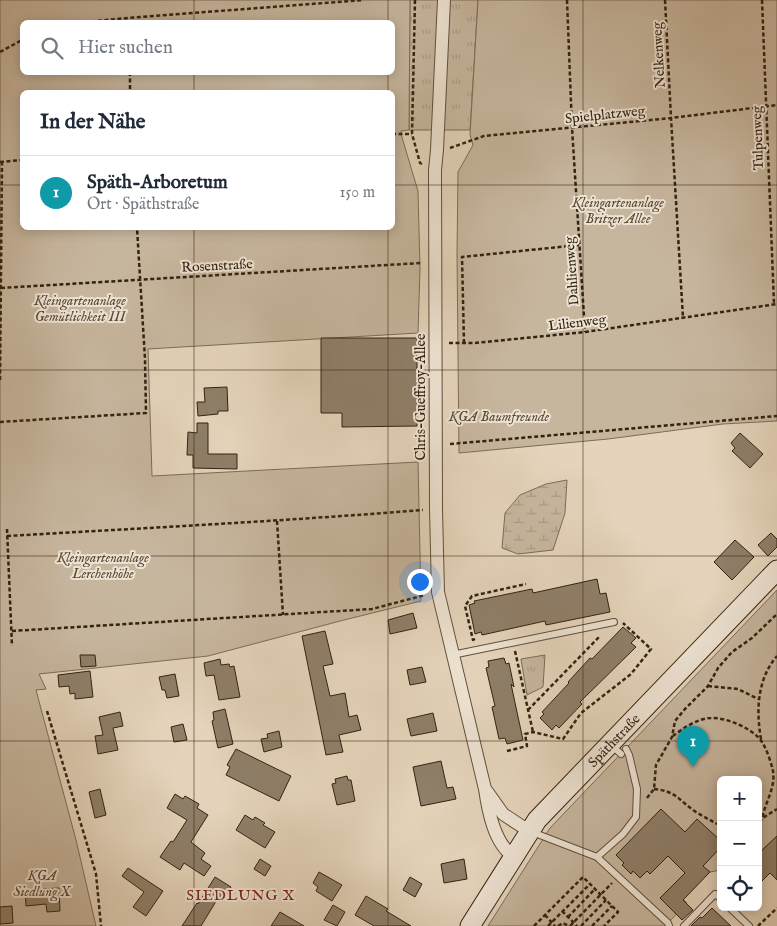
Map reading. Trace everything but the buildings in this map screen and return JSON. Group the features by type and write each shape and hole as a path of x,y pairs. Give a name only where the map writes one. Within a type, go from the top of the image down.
{"main road":[{"name":"Späthstraße","path":"470,926 537,820 619,749 777,570"}],"street":[{"name":"Chris-Gueffroy-Allee","path":"444,0 435,170 434,262 438,592 485,789 488,809 502,845 513,856"},
{"name":"Chris-Gueffroy-Allee","path":"485,789 504,814 529,831"}],"lane":[{"path":"452,656 614,622"},
{"path":"597,856 624,834 636,817 636,789 629,755 619,749"},
{"path":"529,831 597,856 669,926"},
{"path":"684,926 715,894 717,896"},
{"path":"733,911 749,926"}],"path":[{"path":"106,20 363,0"},
{"path":"415,0 412,134 420,163 435,170"},
{"name":"Dahlienweg","path":"567,0 572,128 585,332"},
{"name":"Nelkenweg","path":"665,0 683,318"},
{"name":"Tulpenweg","path":"762,0 765,106 776,304"},
{"path":"0,52 20,41"},
{"path":"130,75 130,90"},
{"name":"Spielplatzweg","path":"437,150 448,149 484,136 671,118 777,105"},
{"path":"395,134 412,134"},
{"path":"0,380 1,162 20,160"},
{"path":"0,422 146,413 137,230"},
{"name":"Lilienweg","path":"579,245 462,257 464,343 585,332 776,304"},
{"name":"Rosenstraße","path":"1,288 434,262"},
{"path":"436,446 777,416"},
{"path":"7,536 436,510"},
{"path":"277,521 283,614"},
{"path":"7,529 12,646"},
{"path":"482,638 473,640 465,606 472,596 526,584"},
{"path":"12,631 372,609 438,592"},
{"path":"645,799 654,789 656,765 672,737 675,722 708,686 718,668 732,652 752,638 777,614"},
{"path":"507,750 528,746 524,734 533,732 563,739 581,713 631,674 651,649 620,620 614,622 528,710"},
{"path":"514,643 533,732"},
{"path":"762,814 773,782 773,772 761,741 758,699 768,670 777,656"},
{"path":"708,686 738,689 758,699"},
{"path":"47,710 96,874 101,926"},
{"path":"672,737 682,729 709,718 725,719 742,726 761,741"},
{"path":"654,789 666,790 695,812 717,824"},
{"path":"762,819 777,809"},
{"path":"534,926 583,877 618,912 604,926"},
{"path":"545,915 556,926 563,924 569,926 619,877"},
{"path":"548,926 590,884"},
{"path":"568,917 595,889"},
{"path":"581,926 606,900"},
{"path":"592,926 612,906"},
{"path":"758,926 777,908"},
{"path":"562,911 577,926"}],"green space":[{"path":"0,0 410,0 409,130 401,131 401,134 418,191 420,269 418,333 148,349 152,476 418,462 421,601 208,656 39,674 46,689 36,690 76,840 96,926 0,926"},
{"path":"410,0 478,0 470,130 409,130"},
{"name":"Kleingartenanlage Britzer Allee","path":"478,0 777,0 777,421 723,424 608,439 459,453 458,172 473,145 470,135"},
{"path":"567,480 565,513 553,550 518,554 502,548 505,513 520,495 546,484"},
{"path":"777,590 777,836 762,850 762,776 717,776 717,871 710,872 683,899 687,903 665,926 488,926 550,828"},
{"path":"545,655 543,687 527,695 521,659"}],"place":[{"name":"Späth-Arboretum","path":"693,767"}],"district":[{"name":"SIEDLUNG X","path":"241,895"}],"park label":[{"name":"Kleingartenanlage Gemütlichkeit III","path":"80,308"},
{"name":"KGA Baumfreunde","path":"499,416"},
{"name":"Kleingartenanlage Lerchenhöhe","path":"103,566"},
{"name":"KGA Siedlung X","path":"42,884"}]}
